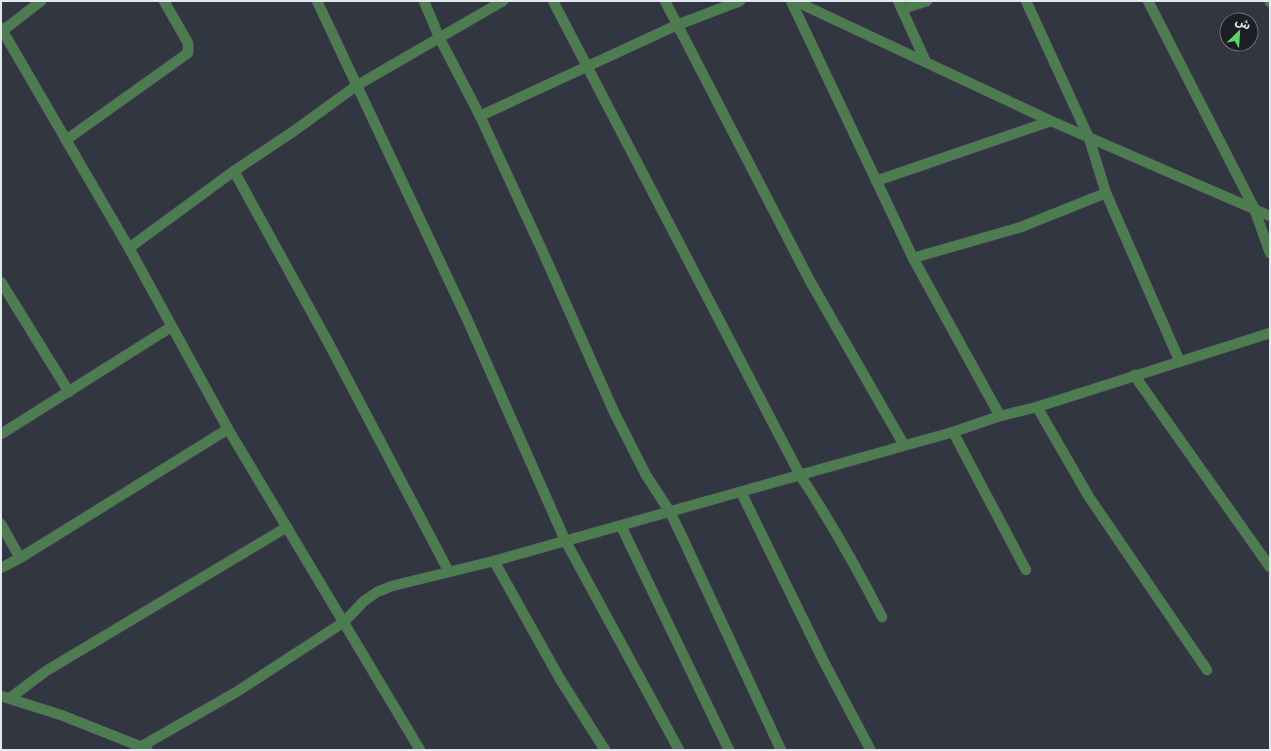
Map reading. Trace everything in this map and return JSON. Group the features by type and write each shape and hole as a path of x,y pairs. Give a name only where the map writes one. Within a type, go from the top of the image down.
{"street":[{"path":"41,1 2,30 129,248 228,429 420,750"},
{"path":"66,140 188,53 188,43 164,1"},
{"path":"317,1 468,321 565,540 679,750"},
{"path":"424,1 439,37 480,116 614,412 646,475 670,512 781,750"},
{"path":"129,248 234,171 294,131 356,86 503,1"},
{"path":"553,1 800,475 857,568 882,617"},
{"path":"665,1 810,281 904,445"},
{"path":"480,116 677,25 740,1"},
{"path":"790,1 913,258 1000,416"},
{"path":"795,1 1051,121 1270,216"},
{"path":"926,1 900,5 926,62"},
{"path":"1026,1 1089,138 1106,193 1180,362"},
{"path":"1148,1 1254,208 1270,253"},
{"path":"876,181 1051,121"},
{"path":"234,171 331,349 449,572"},
{"path":"913,258 1021,227 1106,193"},
{"path":"1,282 69,392"},
{"path":"1,434 171,327"},
{"path":"6,697 61,715 145,748 238,691 344,622 364,601 377,592 392,586 494,561 953,432 1000,416 1037,407 1270,333"},
{"path":"1134,375 1270,567"},
{"path":"1037,407 1089,497 1207,670"},
{"path":"1,568 20,558 228,429"},
{"path":"953,432 1026,570"},
{"path":"741,492 823,660 870,749"},
{"path":"1,524 20,558"},
{"path":"621,526 729,750"},
{"path":"6,697 79,650 287,527"},
{"path":"494,561 560,679 605,750"}]}
